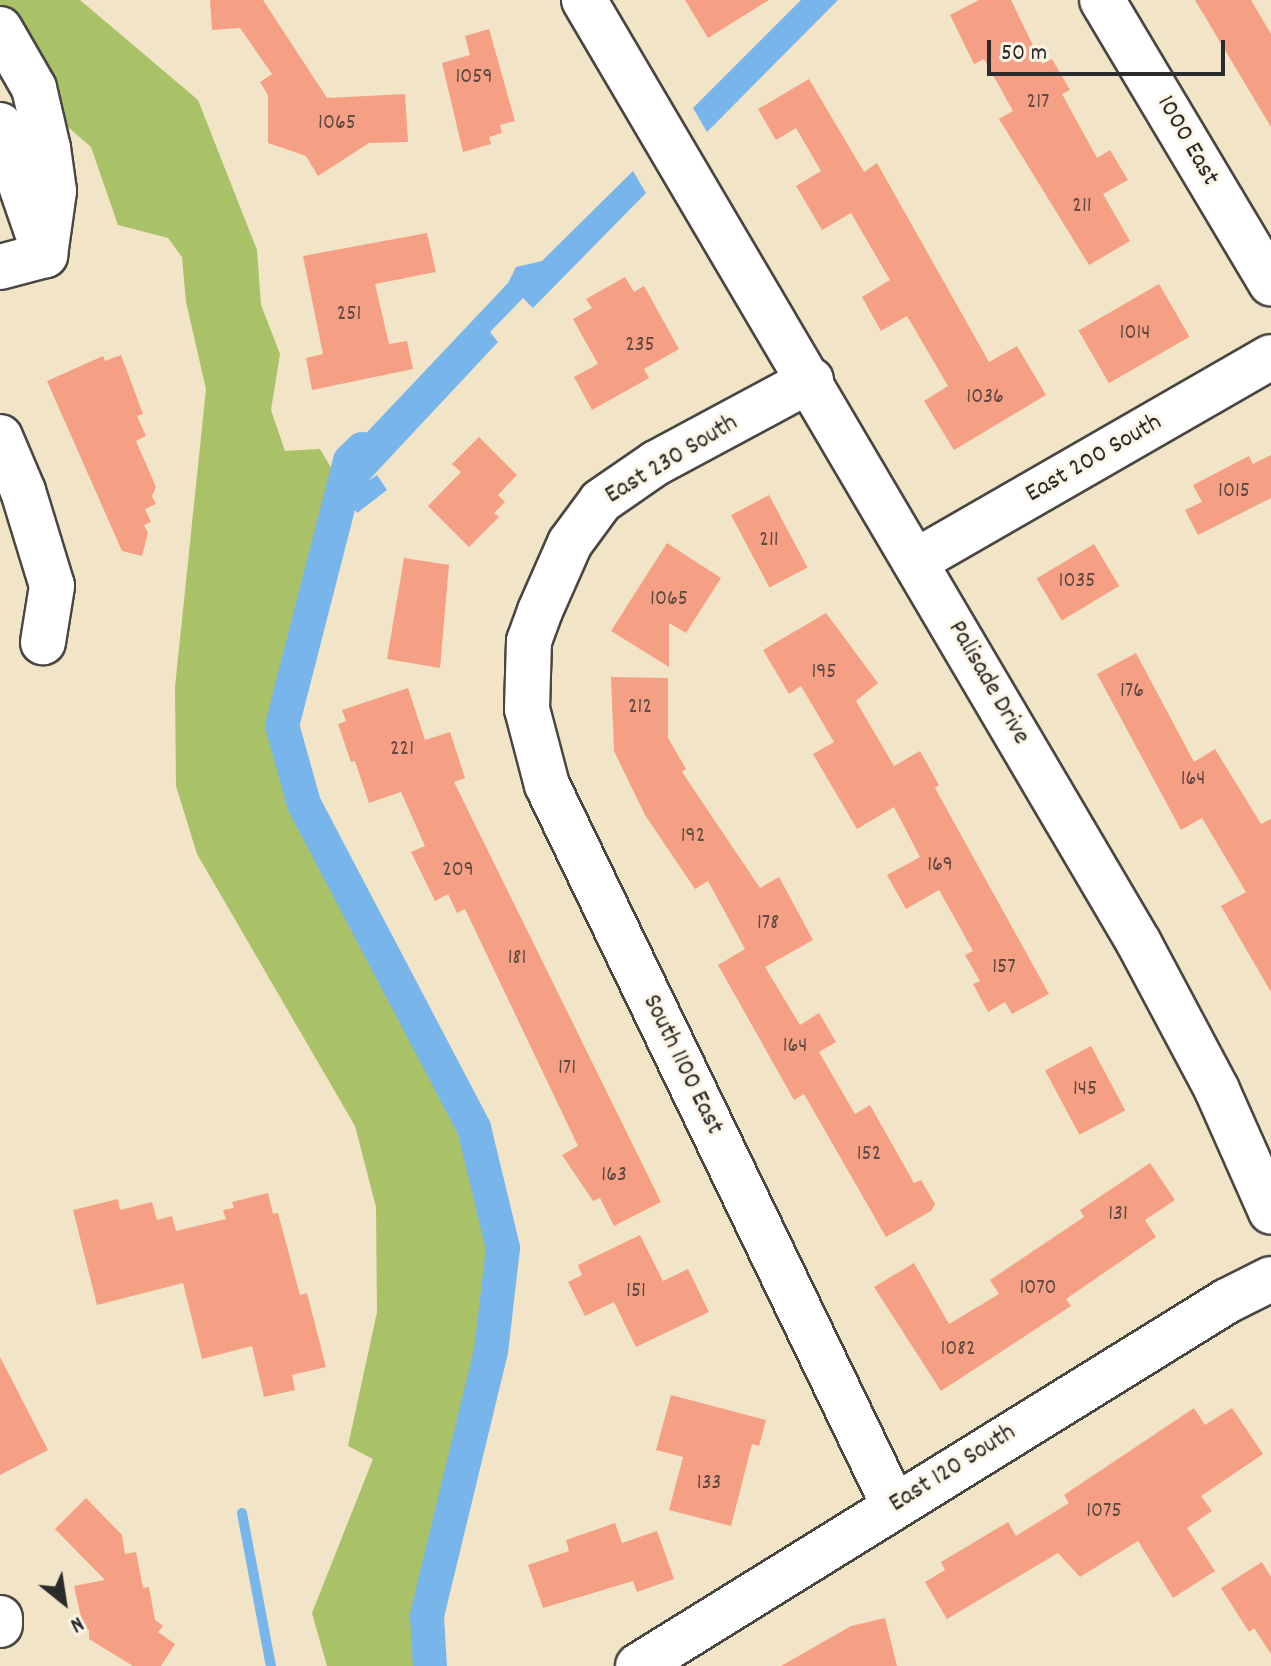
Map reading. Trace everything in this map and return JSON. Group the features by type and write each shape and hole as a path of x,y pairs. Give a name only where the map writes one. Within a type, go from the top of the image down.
{"street":[{"name":"Palisade Drive","path":"584,0 811,380 1179,1016 1271,1212"},
{"name":"1000 East","path":"1102,0 1271,283"},
{"path":"0,29 34,88 48,148 54,191 45,255"},
{"path":"0,125 45,255"},
{"path":"0,267 45,255"},
{"name":"East 200 South","path":"916,561 1271,357"},
{"name":"East 230 South","path":"540,611 570,543 601,501 656,463 811,380"},
{"path":"0,437 23,491 52,586 43,642"},
{"name":"South 1100 East","path":"540,611 529,641 527,709 547,785 894,1506"},
{"name":"East 120 South","path":"638,1666 1227,1301 1271,1279"}],"green space":[{"path":"0,0 80,0 198,100 257,250 261,305 280,354 271,410 285,451 320,449 336,476 279,695 284,772 464,1129 492,1239 489,1311 417,1618 424,1666 327,1666 312,1613 373,1459 348,1446 377,1312 376,1207 355,1126 197,854 176,786 175,687 206,389 186,302 182,257 168,238 118,225 91,147 0,68"}],"water":[{"path":"801,0 838,0 707,132 693,108"},
{"path":"633,171 646,193 533,308 523,298 490,332 498,342 368,481 377,475 387,490 357,513 336,476 353,447 508,283 516,267 542,261"}],"building":[{"path":"210,0 263,0 327,98 405,94 408,142 369,143 318,176 306,156 268,143 268,95 260,82 272,74 240,28 212,30"},
{"path":"685,0 769,0 708,38"},
{"path":"979,0 1011,0 1042,64 1052,59 1070,90 1062,94 1097,158 1110,150 1128,180 1103,194 1130,241 1089,265 999,119 1013,111 984,59 974,64 950,15"},
{"path":"1195,0 1251,0 1271,34 1271,127"},
{"path":"489,29 515,121 500,125 502,133 489,137 491,144 463,152 442,63 470,55 465,36"},
{"path":"809,79 864,172 877,163 989,362 1017,346 1046,395 954,450 924,401 948,386 907,316 881,331 862,297 890,280 851,213 822,230 796,186 821,171 796,128 776,140 758,109"},
{"path":"427,233 436,272 375,284 389,344 407,341 413,369 312,390 306,358 323,354 303,256"},
{"path":"625,277 634,292 644,286 679,349 644,369 649,378 592,410 574,377 598,364 573,319 592,308 586,299"},
{"path":"1159,284 1190,337 1109,383 1078,331"},
{"path":"121,355 143,414 137,416 146,436 136,441 156,487 152,496 156,504 145,509 151,522 144,525 148,533 142,556 122,551 47,381 103,356 105,361"},
{"path":"479,437 517,475 498,495 505,502 494,513 499,517 469,547 428,506 461,472 452,464"},
{"path":"1271,455 1271,498 1198,535 1185,510 1202,502 1193,485 1249,456 1253,464"},
{"path":"769,495 807,567 770,588 731,515"},
{"path":"667,543 721,578 686,633 669,623 669,667 611,631"},
{"path":"1094,544 1119,586 1062,621 1037,579"},
{"path":"404,558 449,565 440,668 387,659"},
{"path":"826,613 878,683 856,701 894,766 920,751 939,785 935,788 1049,994 1012,1014 1005,1002 988,1012 973,984 980,981 965,955 973,951 939,890 906,909 887,875 920,857 894,807 857,829 813,754 834,742 801,686 789,694 763,650"},
{"path":"1136,653 1194,762 1215,749 1261,824 1271,819 1271,992 1221,906 1246,892 1202,818 1181,830 1097,674"},
{"path":"611,677 668,678 668,738 686,769 682,772 760,888 779,877 813,940 765,967 800,1025 819,1013 836,1042 819,1052 855,1114 870,1105 914,1183 921,1180 935,1204 931,1211 886,1237 804,1094 794,1100 718,965 745,949 708,881 695,889 645,815 614,751"},
{"path":"408,688 425,740 450,732 465,778 454,782 661,1202 614,1226 600,1198 593,1201 562,1155 578,1146 465,909 457,913 448,894 435,901 411,852 425,846 401,792 369,803 355,761 351,762 338,724 346,721 342,710"},
{"path":"1091,1046 1125,1110 1079,1135 1045,1070"},
{"path":"1150,1163 1175,1200 1145,1220 1156,1237 1066,1299 1071,1306 941,1391 874,1287 914,1263 949,1324 999,1294 990,1280 1084,1217 1080,1210"},
{"path":"268,1193 273,1214 278,1213 300,1295 307,1293 326,1367 292,1375 295,1390 264,1397 252,1346 202,1359 183,1283 97,1305 73,1210 118,1199 120,1210 152,1202 157,1220 172,1216 176,1231 226,1219 223,1210 234,1208 232,1202"},
{"path":"640,1235 663,1281 688,1269 709,1312 636,1347 614,1302 585,1316 568,1282 582,1275 578,1265"},
{"path":"0,1357 48,1450 0,1475"},
{"path":"671,1395 766,1420 759,1446 752,1444 731,1526 669,1510 683,1457 656,1450"},
{"path":"1194,1408 1205,1425 1232,1408 1263,1454 1201,1496 1212,1511 1187,1528 1215,1571 1173,1598 1138,1541 1080,1577 1058,1553 947,1619 925,1582 945,1570 941,1562 1008,1522 1016,1536 1069,1503 1064,1495"},
{"path":"86,1498 122,1535 125,1554 136,1552 143,1588 149,1587 155,1620 163,1626 158,1632 175,1644 161,1666 133,1666 89,1639 89,1630 83,1626 74,1586 105,1580 55,1529"},
{"path":"615,1523 622,1543 657,1531 674,1579 637,1592 633,1581 543,1608 528,1565 569,1551 566,1540"},
{"path":"1262,1562 1271,1577 1271,1654 1254,1628 1249,1632 1221,1588"},
{"path":"885,1618 897,1666 781,1666 851,1626"}],"waterway":[{"path":"362,449 350,461 282,725 304,804 474,1128 503,1248 491,1351 427,1616 430,1666"},
{"path":"242,1513 271,1666"}]}
